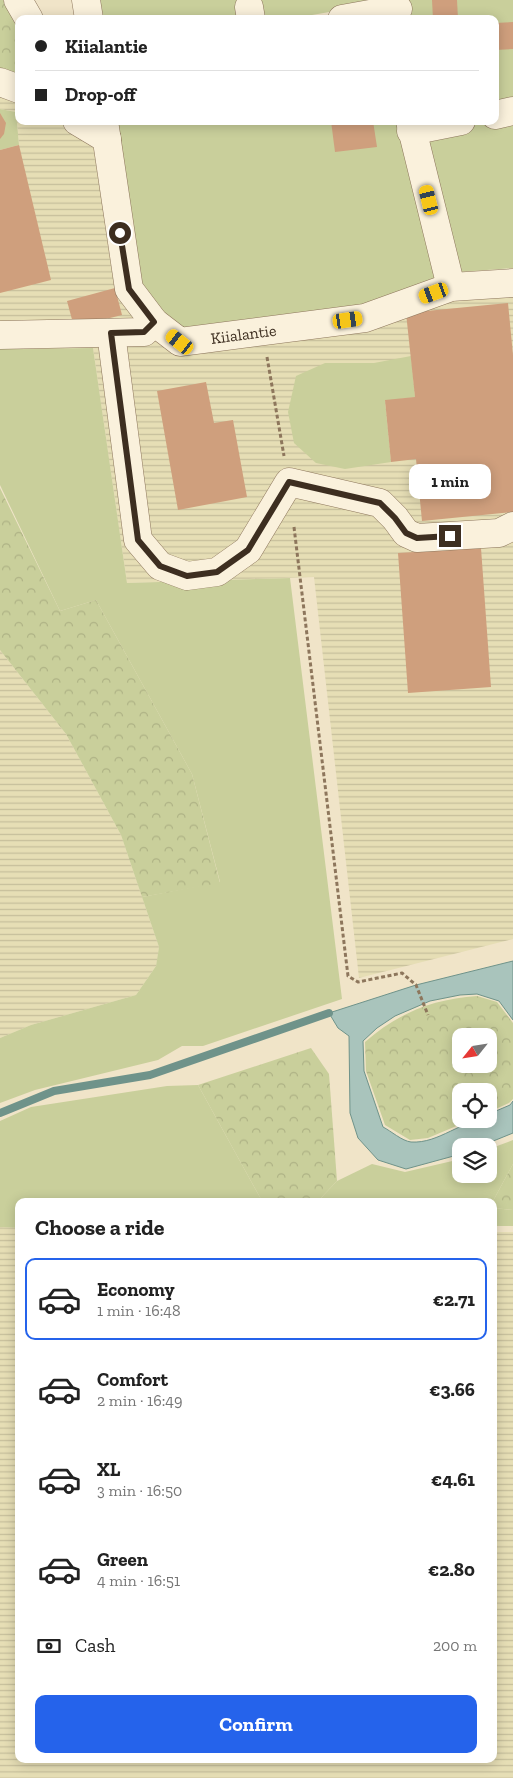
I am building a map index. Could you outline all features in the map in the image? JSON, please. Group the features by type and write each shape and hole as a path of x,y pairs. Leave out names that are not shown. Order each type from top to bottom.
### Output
{"street":[{"path":"18,0 27,15"},
{"path":"39,0 42,15"},
{"path":"86,0 88,15"},
{"path":"333,0 335,15"},
{"path":"364,15 398,9"},
{"path":"0,82 15,88"},
{"path":"499,114 513,112"},
{"path":"89,125 105,130"},
{"path":"411,126 451,287"},
{"name":"Kiialantie","path":"105,130 129,289 154,322 180,342 365,318 451,287 513,283"},
{"path":"0,335 144,332 154,322"},
{"path":"111,333 138,540 160,566 187,576 217,572 248,550 289,482 380,503 395,518 406,533 417,538 499,533 513,526"}],"path":[{"path":"262,331 289,482"},
{"path":"294,522 348,976 358,982 402,973 416,985 428,1015"}],"shaded area":[{"path":"0,82 15,84 15,112 0,109"},
{"path":"17,125 94,125 144,332 177,356 273,341 450,295 513,292 513,939 359,978 314,577 127,583 93,348 0,349 0,150 19,145"},
{"path":"0,650 66,734 121,835 159,947 156,966 136,995 31,1025 0,1038"},
{"path":"0,1227 15,1228 15,1763 497,1763 497,1232 513,1232 513,1778 0,1778"}],"green space":[{"path":"0,0 3,0 15,18 15,84 0,82"},
{"path":"97,0 387,0 387,2 312,15 99,15"},
{"path":"409,0 513,0 513,268 460,272 423,125 499,125 499,15 411,15"},
{"path":"0,109 15,112 15,125 17,125 19,145 0,150"},
{"path":"118,125 402,125 439,282 364,307 186,331 162,313 139,284"},
{"path":"93,348 127,583 290,578 342,999 203,1046 182,1046 158,1060 35,1090 0,1103 0,1038 31,1025 136,995 156,966 159,947 142,897 220,882 192,774 96,600 60,611 0,485 0,349"},
{"path":"411,356 415,397 385,401 391,462 345,469 316,463 294,443 288,412 296,376 325,363 374,363"},
{"path":"0,488 60,611 96,600 192,774 220,883 142,897 121,835 66,734 0,650"},
{"path":"477,996 497,1002 513,1023 513,1099 497,1108 497,1083 452,1083 452,1128 428,1138 410,1140 385,1125 366,1071 365,1042 403,1015 446,1000"},
{"path":"311,1048 329,1074 337,1181 321,1198 260,1198 198,1085"},
{"path":"198,1085 260,1198 15,1198 15,1228 0,1227 0,1121 31,1107 167,1086"},
{"path":"513,1140 513,1164 495,1198 321,1198 337,1181 372,1164 405,1172 452,1161 452,1183 497,1183 497,1146"},
{"path":"513,1164 513,1210 497,1208 497,1198 495,1198"},
{"path":"497,1208 513,1210 513,1226 497,1226"}],"water":[{"path":"513,961 513,1020 499,1001 477,994 460,995 430,1001 395,1016 377,1028 363,1041 364,1071 383,1127 404,1140 411,1142 421,1142 458,1128 497,1128 497,1111 510,1105 513,1101 513,1133 497,1140 452,1138 452,1156 406,1169 378,1160 358,1138 350,1113 349,1036 338,1028 329,1013 416,985"}],"building":[{"path":"432,0 457,0 458,15 433,15"},
{"path":"513,22 513,49 499,50 499,23"},
{"path":"0,113 6,123 4,134 0,139"},
{"path":"332,125 374,125 377,147 335,152"},
{"path":"19,145 51,280 0,293 0,150"},
{"path":"115,288 122,315 74,327 67,301"},
{"path":"508,303 513,355 513,512 422,521 416,459 391,462 385,400 415,397 406,313"},
{"path":"206,382 214,423 233,420 247,497 178,510 157,391"},
{"path":"481,548 491,687 408,693 398,553"}],"waterway":[{"path":"0,1113 54,1091 150,1075 329,1013"}],"route":[{"path":"120,233 129,289 154,322 144,332 111,333 138,540 160,566 187,576 217,572 248,550 289,482 380,503 395,518 406,533 417,538 450,536"}]}
